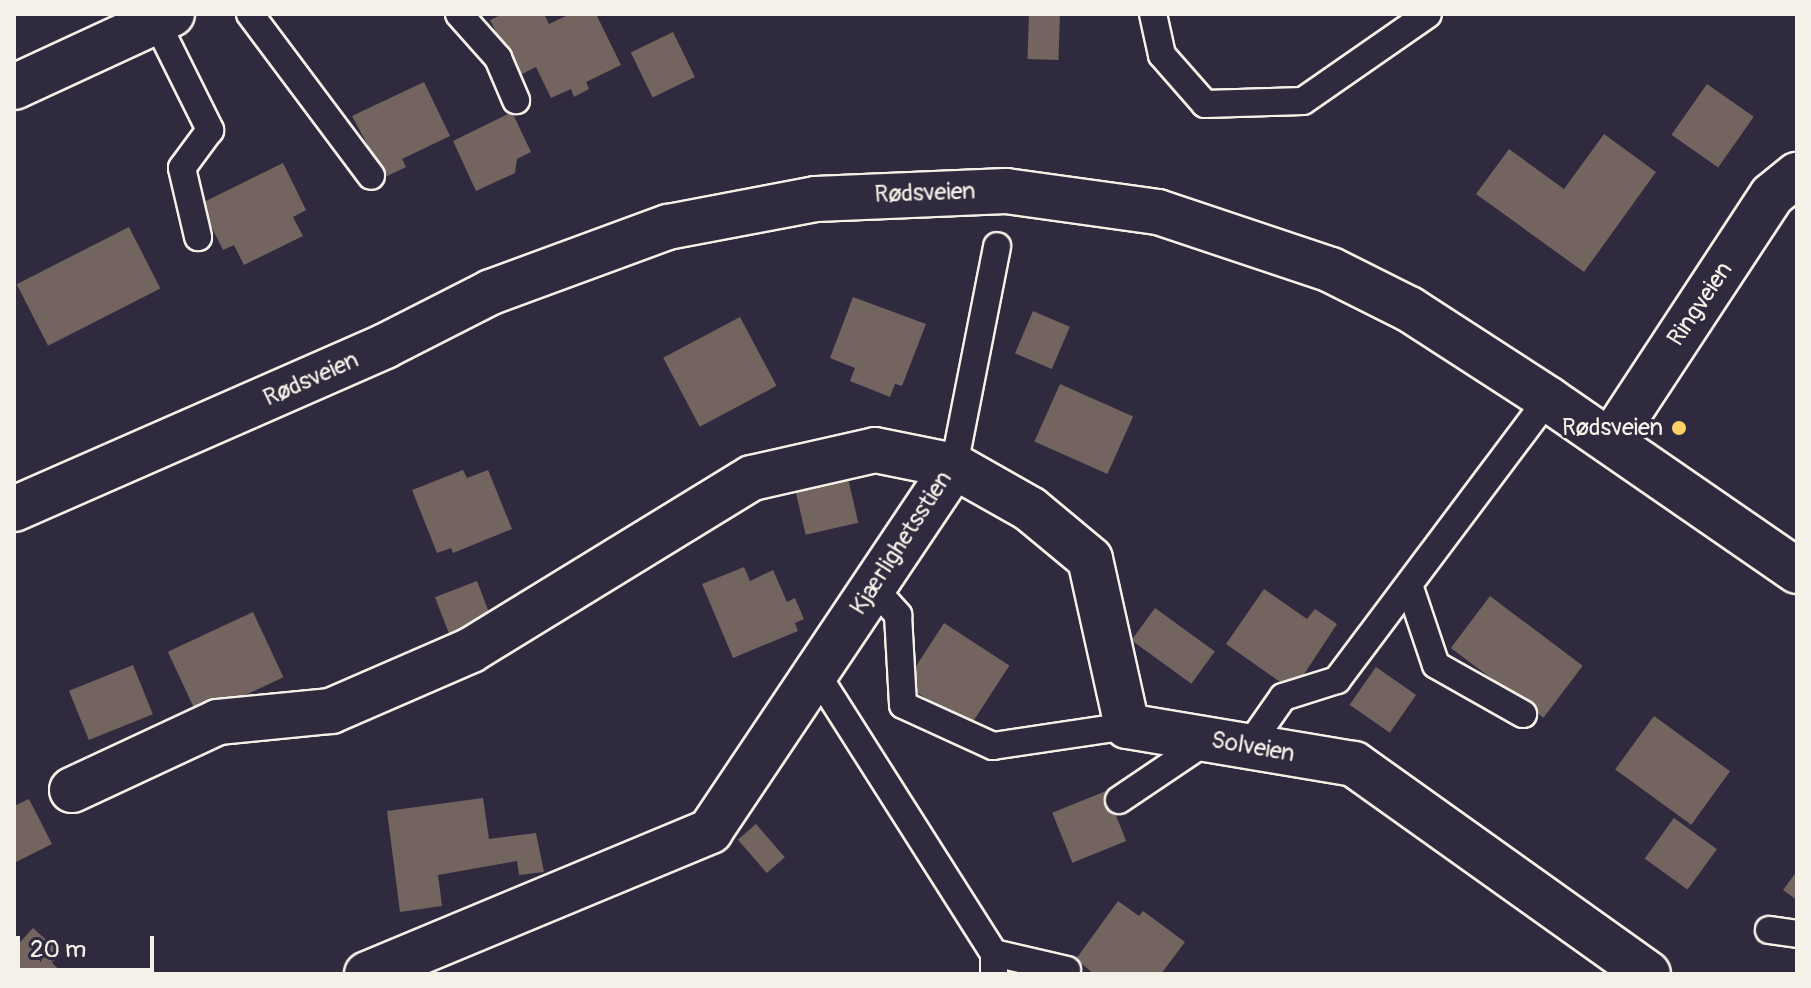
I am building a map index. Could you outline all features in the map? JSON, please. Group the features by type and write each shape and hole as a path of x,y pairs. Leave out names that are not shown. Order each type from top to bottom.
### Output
{"main road":[{"path":"14,87 164,18"},
{"name":"Ringveien","path":"1611,440 1772,195 1797,175"},
{"name":"Rødsveien","path":"14,509 371,352 491,292 668,227 816,199 910,191 1006,191 1084,199 1158,212 1331,270 1409,309 1611,440 1797,571"},
{"name":"Kjærlighetsstien","path":"72,790 218,722 331,711 471,650 752,478 875,450 954,466 710,831 367,974"},
{"path":"954,466 1030,509 1090,559 1127,726"},
{"name":"Solveien","path":"1127,726 1354,764 1648,974"}],"lane":[{"path":"250,14 371,176"},
{"path":"459,14 498,58 516,100"},
{"path":"1153,14 1162,55 1205,104 1303,101 1428,14"},
{"path":"164,18 210,130 182,168 198,237"},
{"path":"954,466 997,246"},
{"path":"1119,800 1228,743 1283,697 1337,680 1548,399"},
{"path":"1409,585 1436,665 1523,714"},
{"path":"873,587 898,615 903,705 993,746 1127,726"},
{"path":"816,673 994,963 1067,970"},
{"path":"1769,930 1797,934"}],"building":[{"path":"503,14 544,14 549,24 570,14 596,14 621,65 586,82 589,89 574,97 571,89 551,98 536,67 518,76 490,20"},
{"path":"1029,14 1060,15 1058,60 1027,59"},
{"path":"673,32 695,77 653,98 631,53"},
{"path":"424,82 450,136 402,159 406,167 385,177 352,116"},
{"path":"1707,84 1754,117 1718,167 1671,135"},
{"path":"512,112 531,152 517,159 515,173 476,191 453,141"},
{"path":"1604,134 1656,172 1584,272 1476,194 1509,149 1564,189"},
{"path":"283,163 306,210 293,217 303,236 244,265 234,245 223,250 200,204"},
{"path":"129,227 160,288 48,346 17,284"},
{"path":"853,297 926,324 902,386 895,384 890,397 850,381 855,368 830,358"},
{"path":"1033,311 1070,327 1052,369 1015,353"},
{"path":"740,317 777,386 700,427 663,358"},
{"path":"1060,384 1133,417 1107,474 1034,442"},
{"path":"463,470 467,478 488,470 512,529 453,553 451,548 437,553 412,490"},
{"path":"847,474 858,523 806,535 794,486"},
{"path":"744,567 750,581 773,570 787,602 795,598 804,619 795,623 798,631 733,658 702,584"},
{"path":"477,581 491,617 449,634 435,597"},
{"path":"1264,589 1307,619 1315,609 1337,624 1293,691 1226,644"},
{"path":"1490,596 1583,666 1544,718 1451,648"},
{"path":"1155,608 1215,651 1191,684 1131,640"},
{"path":"253,612 283,677 198,717 168,652"},
{"path":"944,623 1009,665 970,727 904,684"},
{"path":"133,665 153,714 89,740 69,691"},
{"path":"1376,667 1416,695 1390,733 1350,705"},
{"path":"1654,716 1730,771 1691,825 1615,769"},
{"path":"1106,791 1126,841 1072,863 1052,813"},
{"path":"483,798 489,839 536,833 544,872 519,875 517,861 438,875 442,906 400,912 387,811"},
{"path":"29,799 52,844 14,863 14,806"},
{"path":"1674,818 1717,849 1687,890 1645,858"},
{"path":"756,824 785,857 767,873 738,840"},
{"path":"1797,871 1797,900 1783,890"},
{"path":"1118,901 1139,916 1143,911 1185,942 1161,974 1094,974 1076,959"},
{"path":"33,928 61,953 52,963 64,974 14,974 14,949"}],"place":[{"name":"Rødsveien","path":"1679,428"}]}
